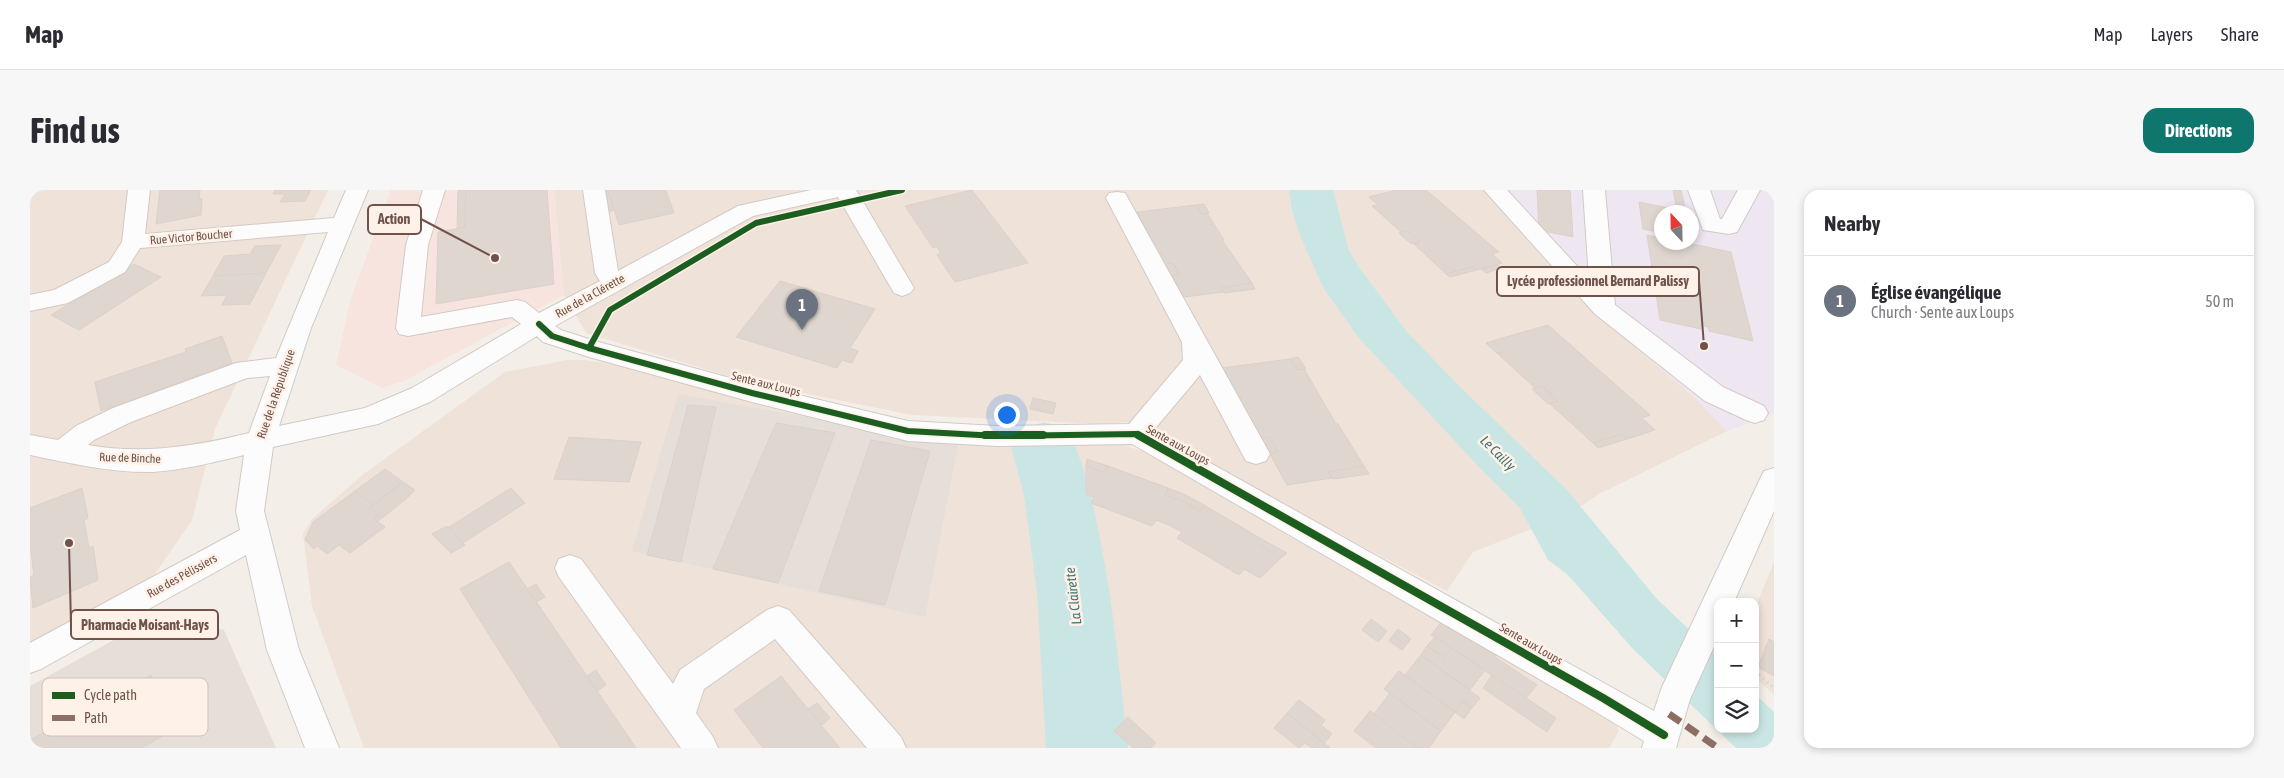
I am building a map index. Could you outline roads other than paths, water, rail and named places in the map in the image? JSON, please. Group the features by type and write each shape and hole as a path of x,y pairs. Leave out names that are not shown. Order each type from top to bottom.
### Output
{"street":[{"path":"133,242 139,190"},
{"name":"Rue de la République","path":"322,748 282,650 253,524 260,441 285,366 357,190"},
{"name":"Sente aux Loups","path":"434,190 417,245 408,328 517,308 540,324 552,336 589,348 752,393 908,431 996,436 1136,434 1661,741 1674,698 1714,614"},
{"path":"594,190 606,273 616,282"},
{"name":"Rue de la Clérette","path":"260,441 313,427 369,417 393,408 429,390 540,324 746,211 840,190"},
{"path":"845,190 902,288"},
{"path":"1495,190 1603,308 1714,394 1755,413"},
{"path":"1594,190 1603,308"},
{"path":"1699,190 1711,225 1729,227 1750,190"},
{"path":"1117,198 1256,454"},
{"name":"Rue Victor Boucher","path":"30,303 60,297 117,267 133,242 342,224"},
{"path":"1136,434 1196,362 1194,342"},
{"path":"63,452 85,433 122,414 245,369 285,366"},
{"name":"Rue de Binche","path":"30,445 114,460 153,461 215,452 260,441"},
{"name":"Sente aux Loups","path":"1722,598 1772,491"},
{"name":"Rue des Pélissiers","path":"30,659 253,524"},
{"path":"570,568 701,748"},
{"path":"678,716 691,680 778,620 889,748"}],"water":[{"name":"Le Cailly","path":"1289,190 1333,190 1349,251 1407,332 1456,383 1566,489 1657,599 1714,653 1714,727 1633,649 1568,575 1548,560 1520,508 1480,468 1359,338 1324,289 1301,238 1292,210"},
{"path":"1759,698 1774,712 1774,748 1736,748 1720,733 1759,733"}],"waterway":[{"name":"La Clairette","path":"1044,447 1058,495 1074,592 1087,748"}],"place":[{"name":"Action","path":"495,258"},
{"name":"Église évangélique","path":"802,330"},
{"name":"Lycée professionnel Bernard Palissy","path":"1704,346"},
{"name":"Pharmacie Moisant-Hays","path":"69,543"}]}
